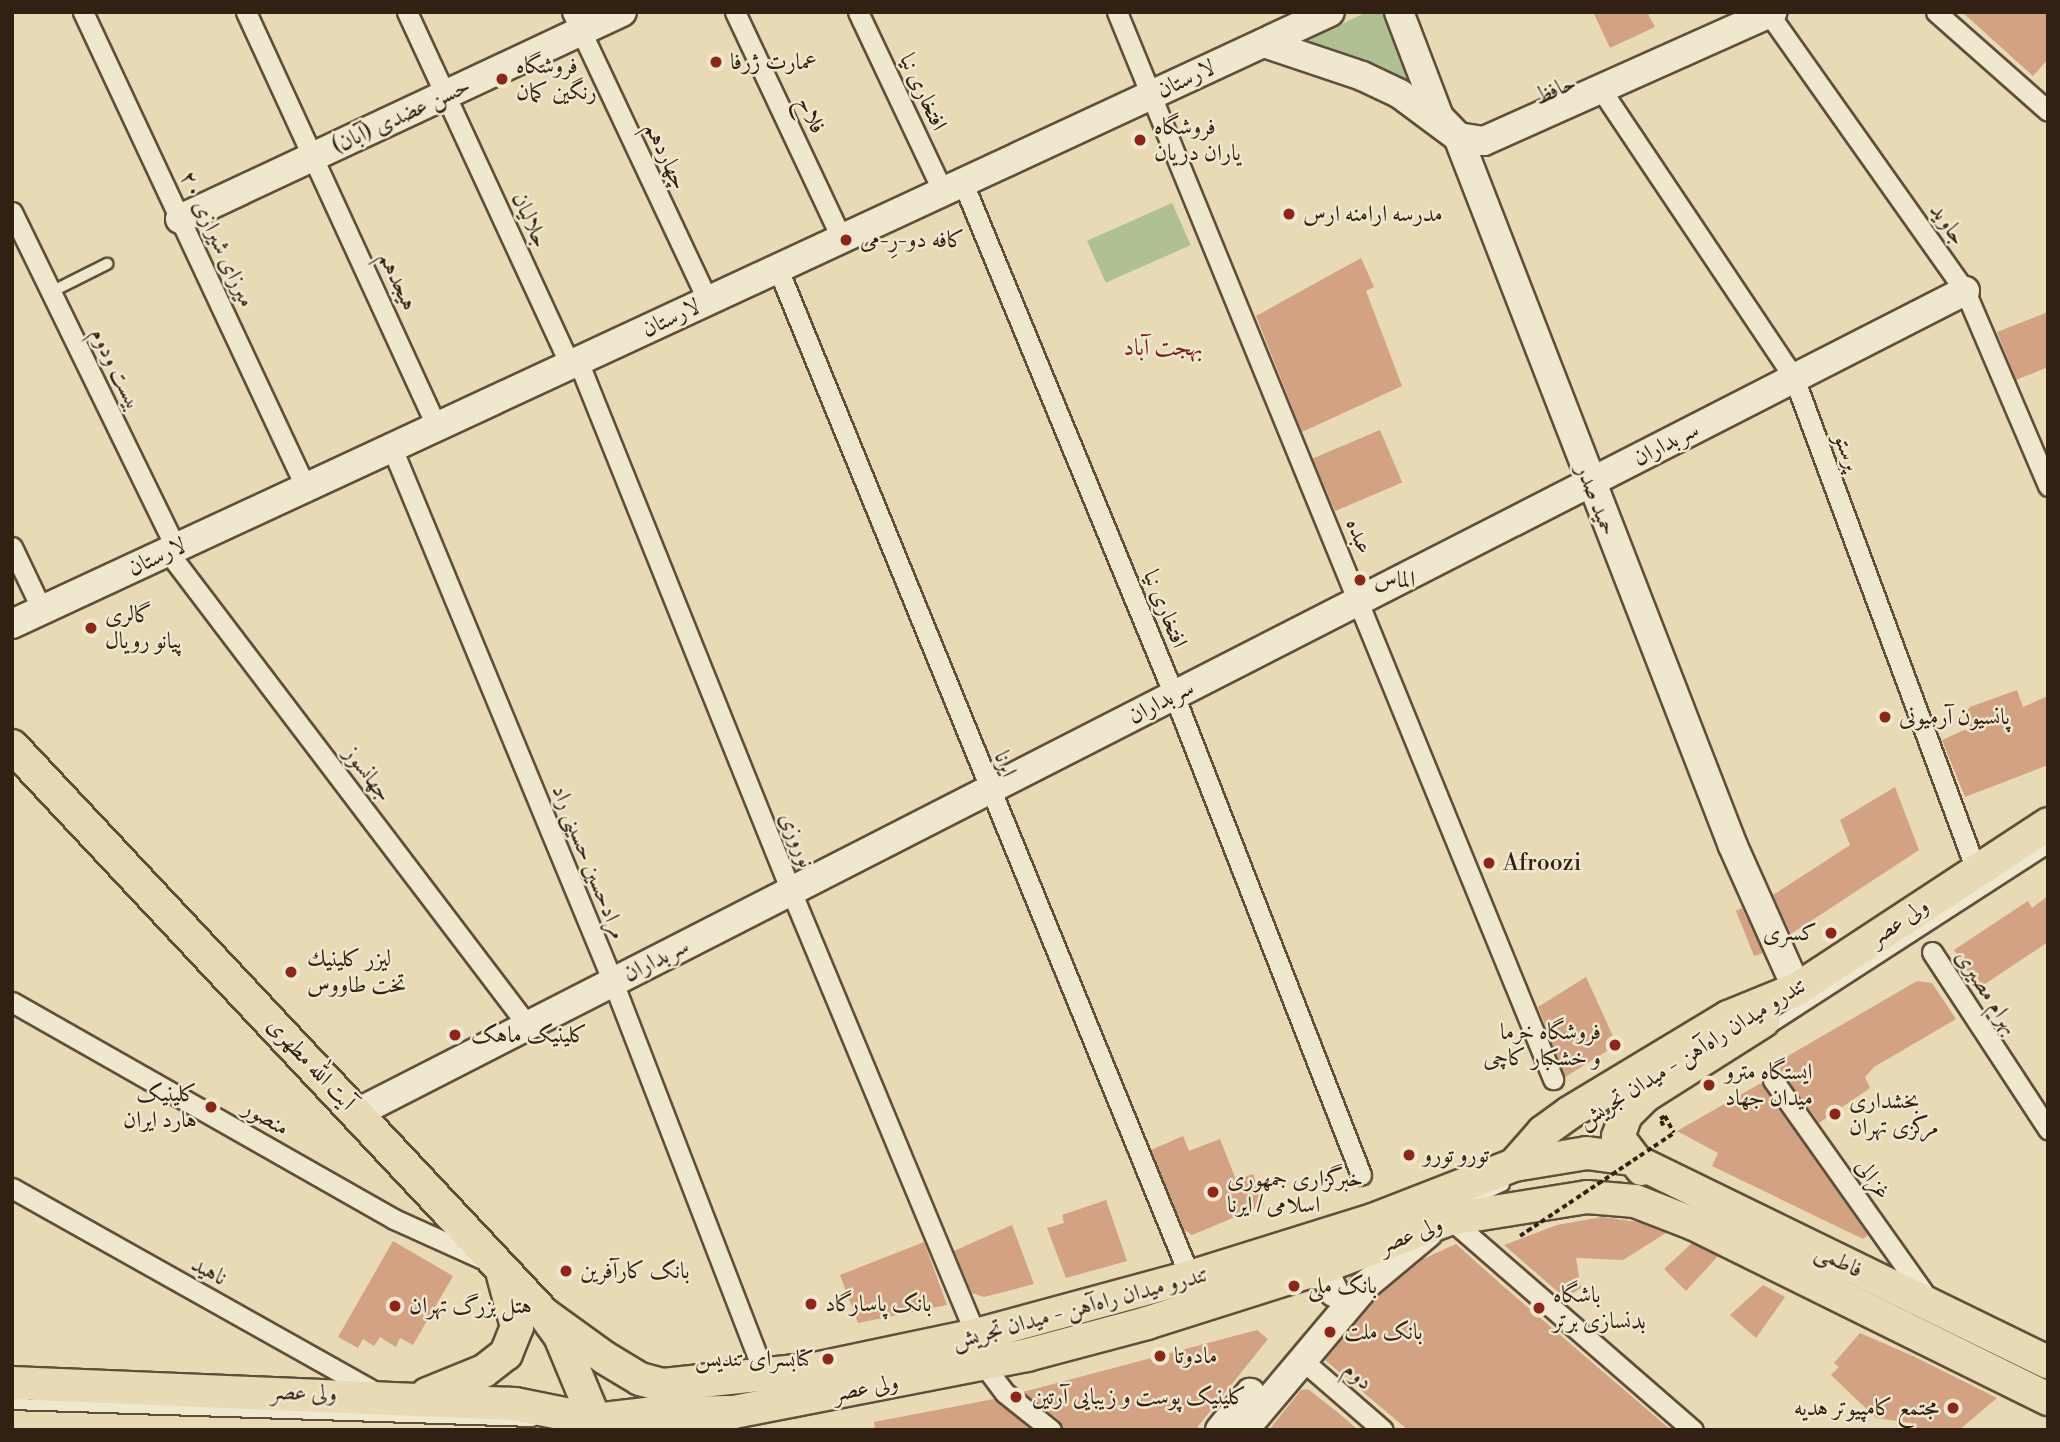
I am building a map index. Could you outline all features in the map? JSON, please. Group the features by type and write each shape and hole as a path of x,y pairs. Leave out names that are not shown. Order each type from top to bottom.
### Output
{"main road":[{"name":"آیت الله مطهری","path":"12,746 544,1314 560,1336 586,1418"},
{"name":"ولی عصر","path":"544,1314 605,1358 649,1382 671,1385 980,1349 1147,1323 1301,1274 1514,1165 1543,1132 1569,1113 1728,1017 1797,989 2048,824"},
{"path":"1694,1224 1632,1160 1613,1130 1645,1096 1762,1021 1797,989"},
{"path":"1514,1165 1577,1148 1632,1160"},
{"name":"فاطمی","path":"1632,1160 2048,1362"},
{"name":"ولی عصر","path":"14,1387 382,1396 515,1404 586,1418 646,1422 734,1412 980,1349 1190,1277 1450,1219 1587,1197 1634,1201 1694,1224"},
{"name":"فاطمی","path":"1694,1224 2048,1399"},
{"path":"416,1398 484,1371 506,1354 517,1327 500,1267"}],"street":[{"name":"میرزای شیرازی ۲۰","path":"83,12 306,488"},
{"name":"هیجدهم","path":"246,12 437,427"},
{"name":"جلالیان","path":"407,12 574,363"},
{"name":"حسن عضدی (آبان)","path":"180,219 445,95 577,22 622,12"},
{"name":"فلاح","path":"735,12 842,239"},
{"name":"افتخاری نیا","path":"858,12 953,187 1174,695 1361,1175"},
{"name":"عبده","path":"1117,12 1153,94 1553,1079"},
{"name":"لارستان","path":"12,624 1330,12"},
{"path":"1936,12 2048,111"},
{"name":"حافظ","path":"1403,24 1430,61 1459,113 1472,121 1488,121 1596,81 1735,17 1770,13"},
{"name":"جاوید","path":"1770,13 1965,290 2048,486"},
{"name":"چهاردهم","path":"577,22 708,301"},
{"name":"حمید صدر","path":"1403,24 1439,117 1458,138 1588,483 1733,846 1797,989"},
{"path":"1264,43 1387,88 1458,138"},
{"name":"حافظ","path":"1458,138 1492,139 1596,81"},
{"name":"پرستو","path":"1596,81 1794,378 1976,870"},
{"name":"بیست ودوم","path":"12,212 172,550"},
{"name":"ايرنا","path":"778,268 1190,1277"},
{"name":"سربداران","path":"357,1114 1965,290"},
{"name":"نوروزی","path":"574,363 980,1349 1005,1393 1051,1430"},
{"name":"مرادحسین حسینی راد","path":"392,448 613,982 765,1375"},
{"path":"12,547 42,610"},
{"name":"جهانسوز","path":"172,550 528,1026"},
{"name":"بهرام مصیری","path":"1932,952 2048,1129"},
{"name":"منصور","path":"12,1002 394,1219 500,1267"},
{"name":"غزالی","path":"1773,1080 1934,1307"},
{"name":"ناهید","path":"12,1188 382,1396"},
{"path":"1244,1430 1301,1359 1368,1283 1413,1242 1450,1219 1693,1430"},
{"path":"1220,1430 1334,1292 1373,1236"},
{"path":"1301,1274 1326,1275 1334,1292"},
{"name":"دوم","path":"1301,1359 1383,1430"}],"lane":[{"path":"51,292 107,264"},
{"name":"تندرو میدان راه‌آهن - میدان تجریش","path":"1613,1130 2048,848"},
{"name":"تندرو میدان راه‌آهن - میدان تجریش","path":"14,1387 508,1422 586,1418 769,1396 920,1371 1183,1302 1448,1211 1577,1148"}],"path":[{"path":"1520,1236 1674,1133 1665,1116 1660,1119 1663,1126"}],"green space":[{"path":"1367,12 1386,12 1417,98 1288,49"},
{"path":"1172,203 1191,245 1106,283 1087,241"}],"building":[{"path":"1593,12 1647,12 1655,27 1610,48"},
{"path":"1962,12 2048,12 2048,59 2033,76"},
{"path":"1361,258 1374,287 1366,291 1402,386 1302,432 1256,316"},
{"path":"2048,312 2048,367 2016,380 1997,332"},
{"path":"1380,430 1402,482 1335,511 1313,459"},
{"path":"2017,690 2023,707 2048,696 2048,765 1965,797 1942,740 1969,728 1964,715 1970,707"},
{"path":"1895,787 1919,850 1791,934 1773,895 1850,845 1840,820"},
{"path":"2048,896 2048,942 1979,988 1954,950 2028,901 2032,908"},
{"path":"1742,908 1763,953 1754,956 1736,911"},
{"path":"1586,977 1617,1045 1565,1077 1538,1007"},
{"path":"1917,981 1932,983 1956,1019 1874,1067 1865,1077 1870,1088 1819,1123 1776,1063"},
{"path":"1761,1083 1868,1235 1863,1239 1712,1166 1718,1153 1677,1131"},
{"name":"خبرگزاری جمهوری اسلامی / ایرنا","path":"1183,1136 1189,1151 1220,1139 1236,1180 1253,1174 1264,1205 1192,1235 1183,1229 1151,1150"},
{"path":"1106,1200 1127,1261 1066,1278 1047,1228 1064,1223 1062,1215"},
{"path":"1602,1217 1638,1222 1666,1233 1623,1260 1576,1258 1581,1288 1565,1298 1504,1245 1557,1225"},
{"path":"1012,1225 1034,1284 984,1297 972,1293 954,1251"},
{"name":"هتل بزرگ تهران","path":"393,1241 453,1276 413,1345 400,1338 396,1347 380,1337 374,1346 363,1339 358,1348 338,1337"},
{"path":"924,1242 947,1305 858,1323 840,1275"},
{"path":"1692,1243 1718,1256 1686,1291 1664,1269"},
{"path":"1456,1244 1671,1430 1408,1430 1325,1360 1380,1295 1423,1259"},
{"path":"1763,1285 1785,1297 1756,1338 1730,1315"},
{"path":"1257,1330 1268,1339 1195,1430 1063,1430 1059,1420 1023,1392"},
{"path":"1860,1333 1997,1398 1959,1430 1918,1430 1911,1423 1876,1418 1831,1375 1839,1367 1834,1363"},
{"path":"1308,1389 1358,1430 1269,1430 1301,1390"},
{"path":"994,1399 1031,1430 875,1430 874,1422"}],"place":[{"name":"عمارت ژرفا","path":"716,62"},
{"name":"فروشگاه رنگین کمان","path":"502,79"},
{"name":"فروشگاه یاران دریان","path":"1140,140"},
{"name":"مدرسه ارامنه ارس","path":"1289,214"},
{"name":"کافه دو-رِ-می","path":"846,240"},
{"name":"الماس","path":"1360,580"},
{"name":"گالری پیانو رویال","path":"91,628"},
{"name":"پانسیون آرمیونی","path":"1885,717"},
{"name":"Afroozi","path":"1489,863"},
{"name":"كسرى","path":"1831,933"},
{"name":"ليزر كلينيك تخت طاووس","path":"291,972"},
{"name":"کلینیک ماهک","path":"455,1035"},
{"name":"فروشگاه خرما و خشکبار کاچی","path":"1615,1045"},
{"name":"ایستگاه مترو میدان جهاد","path":"1709,1085"},
{"name":"کلینیک هارد ایران","path":"211,1107"},
{"name":"بخشداری مرکزی تهران","path":"1835,1114"},
{"name":"تورو تورو","path":"1409,1155"},
{"name":"خبرگزاری جمهوری اسلامی / ایرنا","path":"1213,1192"},
{"name":"بانک کارآفرین","path":"566,1271"},
{"name":"بانک ملی","path":"1294,1286"},
{"name":"بانک پاسارگاد","path":"811,1304"},
{"name":"هتل بزرگ تهران","path":"395,1306"},
{"name":"باشگاه بدنسازی برتر","path":"1539,1308"},
{"name":"بانک ملت","path":"1330,1332"},
{"name":"مادوتا","path":"1160,1356"},
{"name":"کتابسرای تندیس","path":"828,1359"},
{"name":"کلینیک پوست و زیبایی آرتین","path":"1016,1397"},
{"name":"مجتمع کامپیوتر هدیه","path":"1953,1408"}],"district":[{"name":"بهجت آباد","path":"1163,349"}]}
